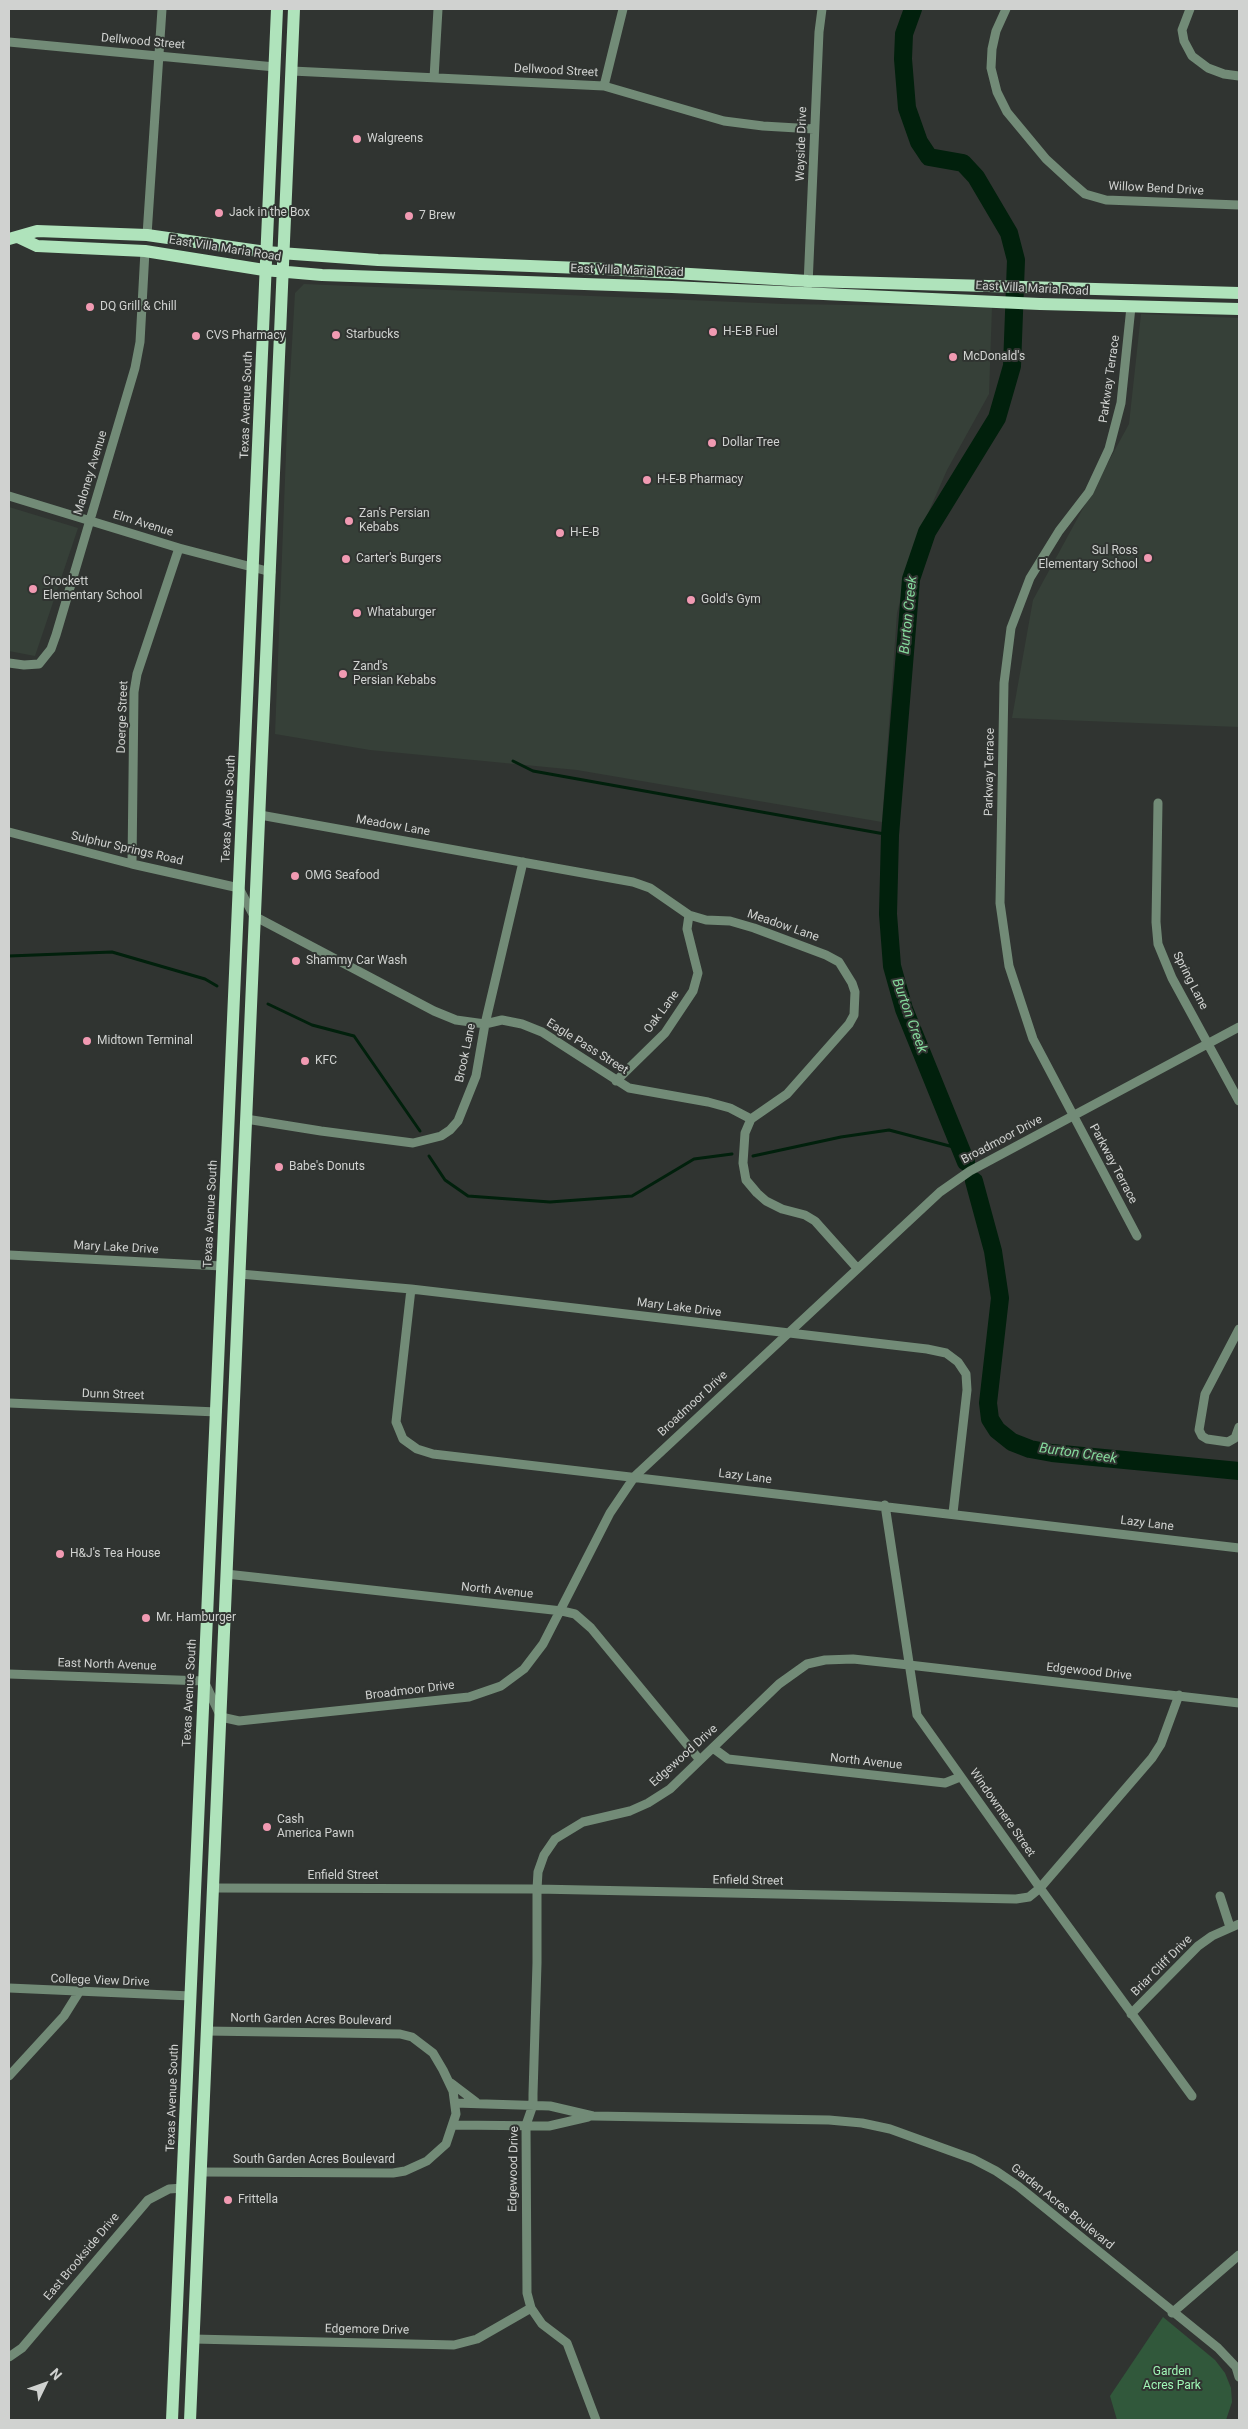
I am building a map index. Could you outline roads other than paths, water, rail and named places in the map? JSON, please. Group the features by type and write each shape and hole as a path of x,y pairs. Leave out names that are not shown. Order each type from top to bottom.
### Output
{"main road":[{"name":"Texas Avenue South","path":"172,2420 259,463 264,270 277,9"},
{"path":"190,2420 254,916 272,572 294,9"},
{"name":"East Villa Maria Road","path":"13,238 37,230 147,235 285,254 808,287 1034,304 1239,309"},
{"name":"East Villa Maria Road","path":"13,238 37,246 146,251 284,273 376,278 624,285 808,287 1004,285 1239,293"},
{"path":"222,1266 228,1270 230,1277 227,1377 234,1389"},
{"path":"188,2065 196,2078 192,2164 195,2169 201,2172"},
{"path":"173,2406 178,2420"}],"street":[{"path":"147,235 162,9"},
{"path":"434,78 438,9"},
{"path":"604,86 623,9"},
{"name":"Wayside Drive","path":"808,287 814,129 822,9"},
{"name":"Willow Bend Drive","path":"1006,9 996,30 992,49 991,68 997,92 1007,112 1046,159 1085,194 1106,200 1239,205"},
{"path":"1190,9 1182,30 1184,41 1192,56 1208,68 1224,74 1239,76"},
{"name":"Dellwood Street","path":"9,42 275,67"},
{"name":"Dellwood Street","path":"292,71 604,86 724,121 763,126 814,129"},
{"name":"Maloney Avenue","path":"9,663 39,664 51,649 136,359 140,342 146,251"},
{"name":"Parkway Terrace","path":"1131,307 1121,403 1109,449 1089,492 1059,531 1030,578 1010,628 1005,661 1000,903 1009,966 1033,1039 1137,1236"},
{"name":"Elm Avenue","path":"9,496 179,548 272,572"},
{"name":"Doerge Street","path":"132,864 134,692 137,674 179,548"},
{"name":"Spring Lane","path":"1158,803 1156,922 1158,944 1172,978 1239,1101"},
{"name":"Meadow Lane","path":"260,815 633,882 650,888 689,915 706,920 730,922 754,928 826,955 839,962 852,983 855,1005 854,1016 786,1094 751,1119"},
{"name":"Sulphur Springs Road","path":"9,832 132,864 239,888"},
{"name":"Brook Lane","path":"246,1119 322,1132 412,1143 441,1136 458,1121 476,1076 485,1024 523,862"},
{"path":"239,888 254,916"},
{"name":"Oak Lane","path":"616,1081 665,1033 693,991 698,974 687,929 689,915"},
{"name":"Eagle Pass Street","path":"254,916 434,1011 456,1020 485,1024 502,1020 522,1024 542,1032 629,1088 708,1102 730,1108 751,1119"},
{"name":"Broadmoor Drive","path":"221,1717 240,1721 294,1717 481,1694 509,1682 530,1662 562,1611 610,1513 635,1476 857,1268 951,1183 1239,1027"},
{"path":"751,1119 742,1147 746,1180 766,1201 815,1221 857,1268"},
{"name":"Mary Lake Drive","path":"9,1255 222,1266"},
{"name":"Mary Lake Drive","path":"240,1274 411,1289 928,1349 946,1353 958,1362 966,1374 967,1390 953,1513"},
{"name":"Lazy Lane","path":"411,1289 396,1422 401,1435 409,1445 433,1454 953,1513 1239,1548"},
{"path":"1239,1329 1205,1394 1199,1430 1206,1439 1228,1442 1235,1438 1239,1427"},
{"name":"Dunn Street","path":"9,1403 217,1412"},
{"name":"Windowmere Street","path":"885,1506 917,1715 1040,1888 1192,2096"},
{"name":"North Avenue","path":"226,1574 562,1611 575,1614 591,1628 699,1760"},
{"name":"Edgewood Drive","path":"596,2420 567,2342 542,2324 531,2308 527,2293 526,2125 533,2105 538,1872 544,1855 555,1840 583,1822 630,1811 648,1804 670,1789 779,1684 807,1664 838,1658 1239,1703"},
{"name":"East North Avenue","path":"9,1674 204,1681"},
{"path":"204,1681 221,1717"},
{"name":"Enfield Street","path":"212,1888 537,1889 1016,1899 1028,1897 1040,1888 1152,1758 1161,1744 1179,1695"},
{"name":"North Avenue","path":"713,1748 728,1759 945,1783 960,1777"},
{"path":"1220,1896 1235,1926"},
{"name":"Briar Cliff Drive","path":"1131,2014 1198,1946 1235,1926"},
{"name":"College View Drive","path":"9,1988 191,1996"},
{"path":"9,2076 64,2016 80,1992"},
{"name":"North Garden Acres Boulevard","path":"206,2031 400,2034 412,2037 425,2045 433,2053 450,2082 456,2114"},
{"path":"450,2082 460,2092 479,2103"},
{"name":"Garden Acres Boulevard","path":"455,2103 550,2106 593,2116 828,2120 890,2128 973,2159 996,2171 1042,2205 1172,2313 1218,2348 1236,2367 1239,2377"},
{"name":"South Garden Acres Boulevard","path":"201,2172 393,2173 416,2166 438,2154 446,2144 454,2125 456,2114"},
{"name":"Garden Acres Boulevard","path":"454,2125 561,2124 593,2116"},
{"name":"East Brookside Drive","path":"9,2357 22,2348 148,2200 169,2189 183,2188"},
{"path":"1172,2313 1239,2256"},
{"name":"Edgemore Drive","path":"193,2339 454,2345 477,2340 531,2308"}],"waterway":[{"name":"Burton Creek","path":"913,9 904,34 903,59 907,108 919,142 929,157 963,163 976,177 1009,233 1016,260 1012,366 997,418 927,532 911,579 890,835 888,914 892,966 904,1009 966,1162"},
{"path":"513,761 533,771 890,835"},
{"path":"9,956 112,952 205,979 217,986"},
{"path":"268,1004 312,1025 354,1036 420,1131"},
{"path":"753,1156 841,1137 889,1130 961,1149"},
{"path":"429,1156 445,1180 468,1196 550,1202 632,1196 694,1159 732,1154"},
{"name":"Burton Creek","path":"974,1181 993,1251 1000,1298 988,1403 990,1419 997,1430 1012,1442 1030,1449 1052,1453 1239,1471"}],"place":[{"name":"Walgreens","path":"357,139"},
{"name":"Jack in the Box","path":"219,213"},
{"name":"7 Brew","path":"409,216"},
{"name":"DQ Grill & Chill","path":"90,307"},
{"name":"H-E-B Fuel","path":"713,332"},
{"name":"Starbucks","path":"336,335"},
{"name":"CVS Pharmacy","path":"196,336"},
{"name":"McDonald's","path":"953,357"},
{"name":"Dollar Tree","path":"712,443"},
{"name":"H-E-B Pharmacy","path":"647,480"},
{"name":"Zan's Persian Kebabs","path":"349,521"},
{"name":"H-E-B","path":"560,533"},
{"name":"Sul Ross Elementary School","path":"1148,558"},
{"name":"Carter's Burgers","path":"346,559"},
{"name":"Crockett Elementary School","path":"33,589"},
{"name":"Gold's Gym","path":"691,600"},
{"name":"Whataburger","path":"357,613"},
{"name":"Zand's Persian Kebabs","path":"343,674"},
{"name":"OMG Seafood","path":"295,876"},
{"name":"Shammy Car Wash","path":"296,961"},
{"name":"Midtown Terminal","path":"87,1041"},
{"name":"KFC","path":"305,1061"},
{"name":"Babe's Donuts","path":"279,1167"},
{"name":"H&J's Tea House","path":"60,1554"},
{"name":"Mr. Hamburger","path":"146,1618"},
{"name":"Cash America Pawn","path":"267,1827"},
{"name":"Frittella","path":"228,2200"}],"park label":[{"name":"Garden Acres Park","path":"1172,2379"}]}
